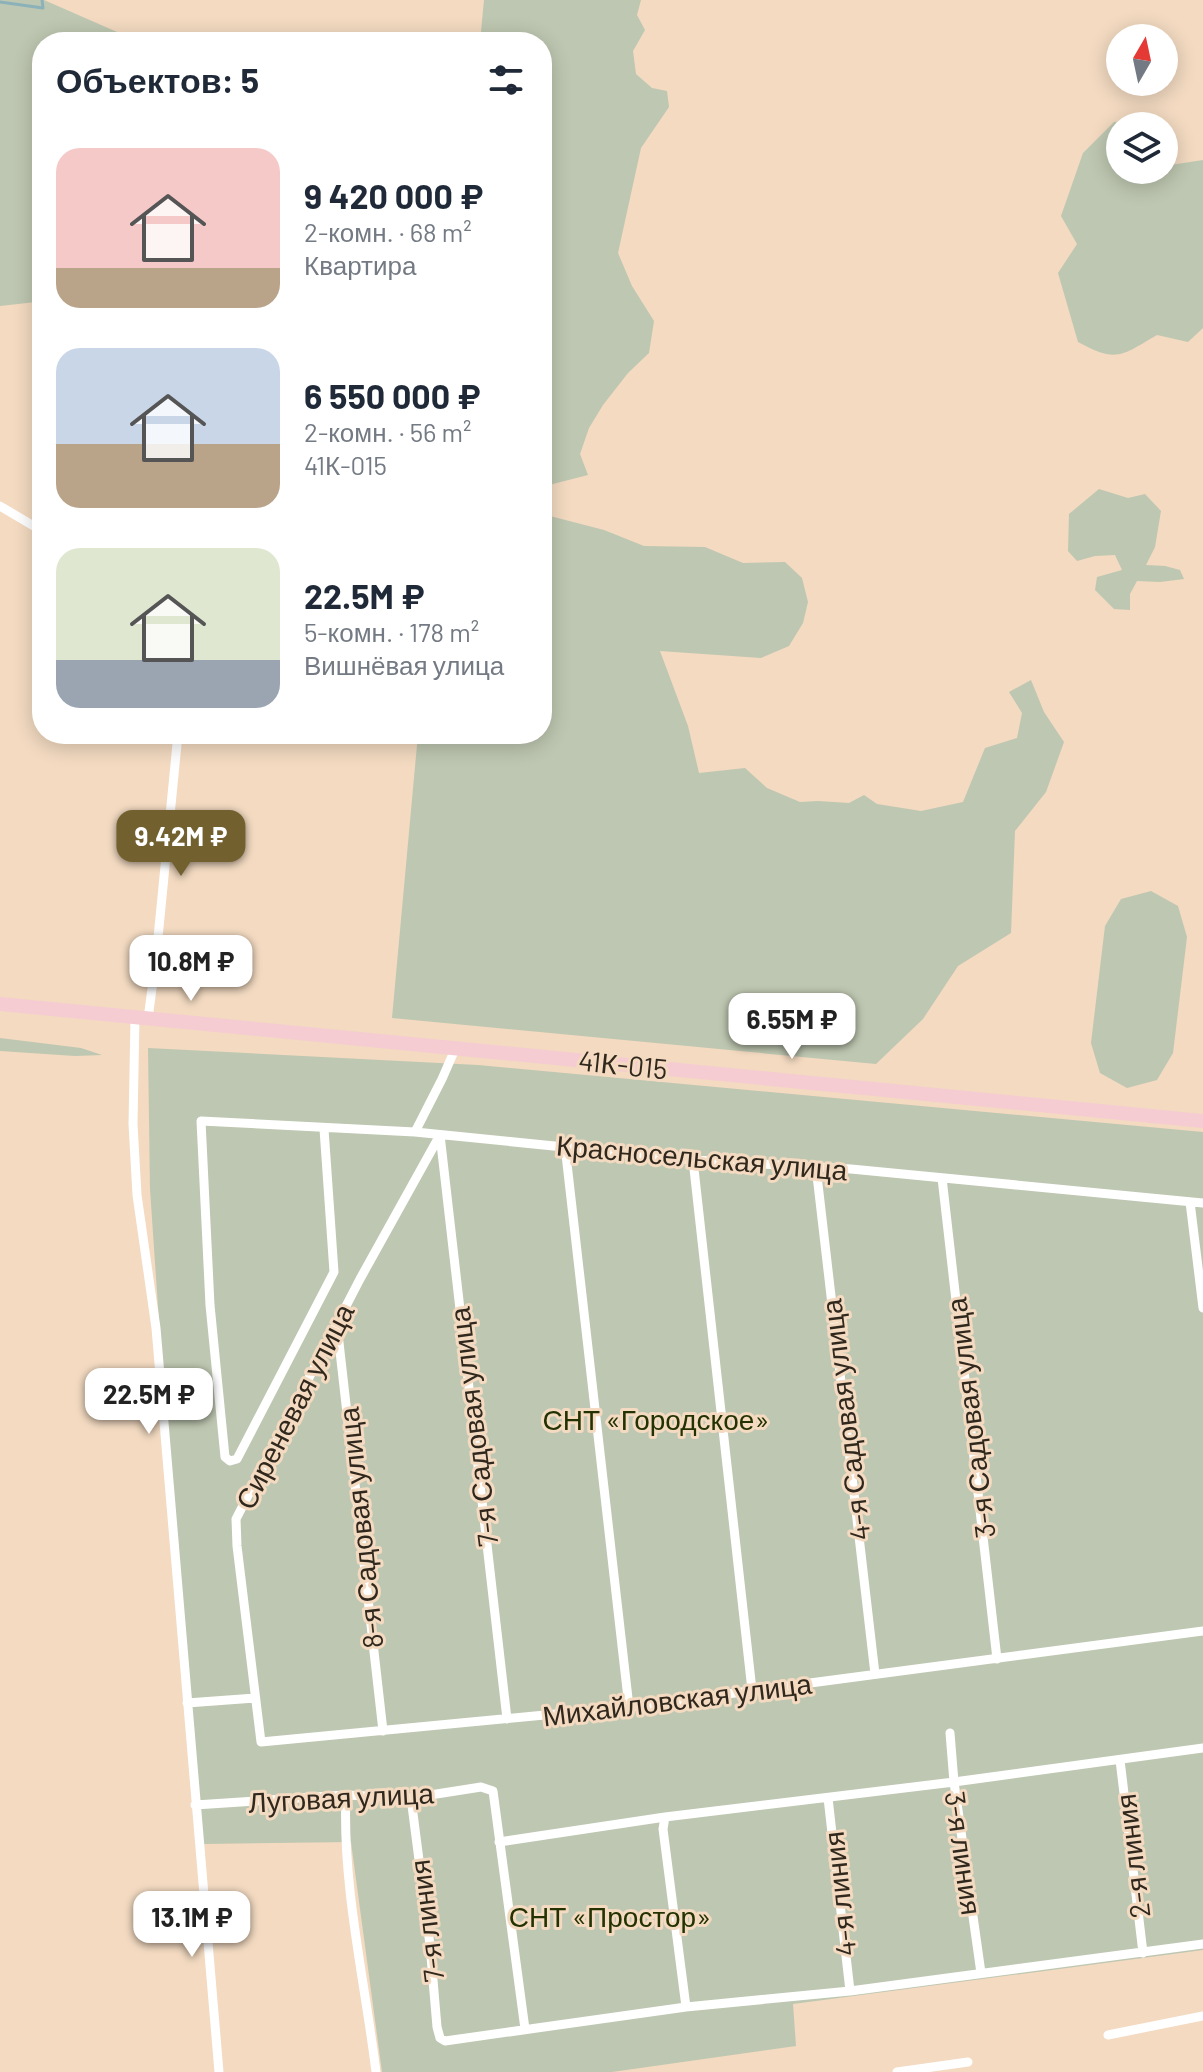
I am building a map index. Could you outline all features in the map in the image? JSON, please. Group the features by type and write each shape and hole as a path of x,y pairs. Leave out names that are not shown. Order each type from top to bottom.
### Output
{"main road":[{"name":"41К-015","path":"0,1004 1203,1121"}],"street":[{"path":"0,506 32,525"},
{"path":"177,744 158,943 142,1018 133,1124 137,1195 156,1328 219,2072"},
{"path":"415,1132 456,1047"},
{"name":"Красносельская улица","path":"324,1129 334,1272 237,1459 230,1461 225,1457 210,1305 201,1121 415,1132 693,1160 816,1167 1203,1203"},
{"name":"Сиреневая улица","path":"255,1698 236,1519 440,1135"},
{"name":"7-я Садовая улица","path":"440,1135 507,1719"},
{"path":"565,1146 629,1707"},
{"path":"693,1160 752,1690"},
{"name":"4-я Садовая улица","path":"816,1167 875,1674"},
{"name":"3-я Садовая улица","path":"942,1178 997,1659"},
{"path":"1190,1202 1203,1308"},
{"name":"8-я Садовая улица","path":"337,1325 383,1731"},
{"name":"Михайловская улица","path":"255,1698 261,1742 629,1707 1203,1631"},
{"path":"187,1703 255,1698"},
{"name":"3-я линия","path":"950,1733 981,1973"},
{"path":"1203,1748 665,1817 499,1842 525,2029 686,2007 850,1991 1203,1944"},
{"name":"2-я линия","path":"1120,1760 1143,1953"},
{"name":"Луговая улица","path":"195,1805 346,1795 411,1798 487,1787 493,1791 497,1805 499,1842"},
{"path":"346,1795 349,1877 376,2072"},
{"name":"7-я линия","path":"411,1798 440,2038 445,2041 525,2029"},
{"name":"4-я линия","path":"828,1798 850,1991"},
{"path":"665,1817 663,1829 686,2007"},
{"path":"1108,2035 1203,2016"},
{"path":"897,2072 968,2062"}],"green space":[{"path":"0,0 44,0 117,32 32,32 32,302 0,306"},
{"path":"484,0 641,0 637,15 645,30 633,51 636,74 652,88 667,91 669,107 641,148 618,253 632,286 654,321 649,353 628,373 589,428 580,454 588,475 552,484 552,32 481,32"},
{"path":"1106,130 1106,184 1178,184 1178,164 1203,160 1203,328 1188,342 1157,335 1126,352 1111,355 1078,342 1058,273 1077,244 1061,216 1083,153"},
{"path":"1099,489 1128,498 1145,494 1161,511 1155,547 1146,565 1180,570 1184,579 1137,581 1130,594 1130,610 1114,609 1095,590 1097,577 1122,570 1115,555 1077,561 1068,551 1069,514"},
{"path":"552,517 604,530 644,546 705,547 743,563 785,562 802,578 808,602 803,623 789,646 761,658 660,651 688,726 699,773 745,768 767,788 800,802 849,803 864,795 877,804 921,811 963,802 985,748 1017,738 1022,713 1009,692 1031,680 1044,712 1064,742 1046,792 1015,831 1011,933 958,966 923,1019 876,1064 392,1018 417,744 552,744"},
{"path":"1151,891 1178,906 1187,937 1173,1053 1157,1080 1127,1088 1100,1073 1091,1043 1105,926 1121,899"},
{"path":"0,1038 81,1048 102,1055 0,1051"},
{"name":"СНТ «Городское»","path":"148,1048 478,1065 1203,1132 1203,1950 793,2004 796,2046 612,2072 382,2072 351,1842 202,1844 169,1468 150,1189"}],"waterway":[{"path":"0,2 43,8 42,0"}],"park label":[{"name":"СНТ «Простор»","path":"610,1916"}]}
